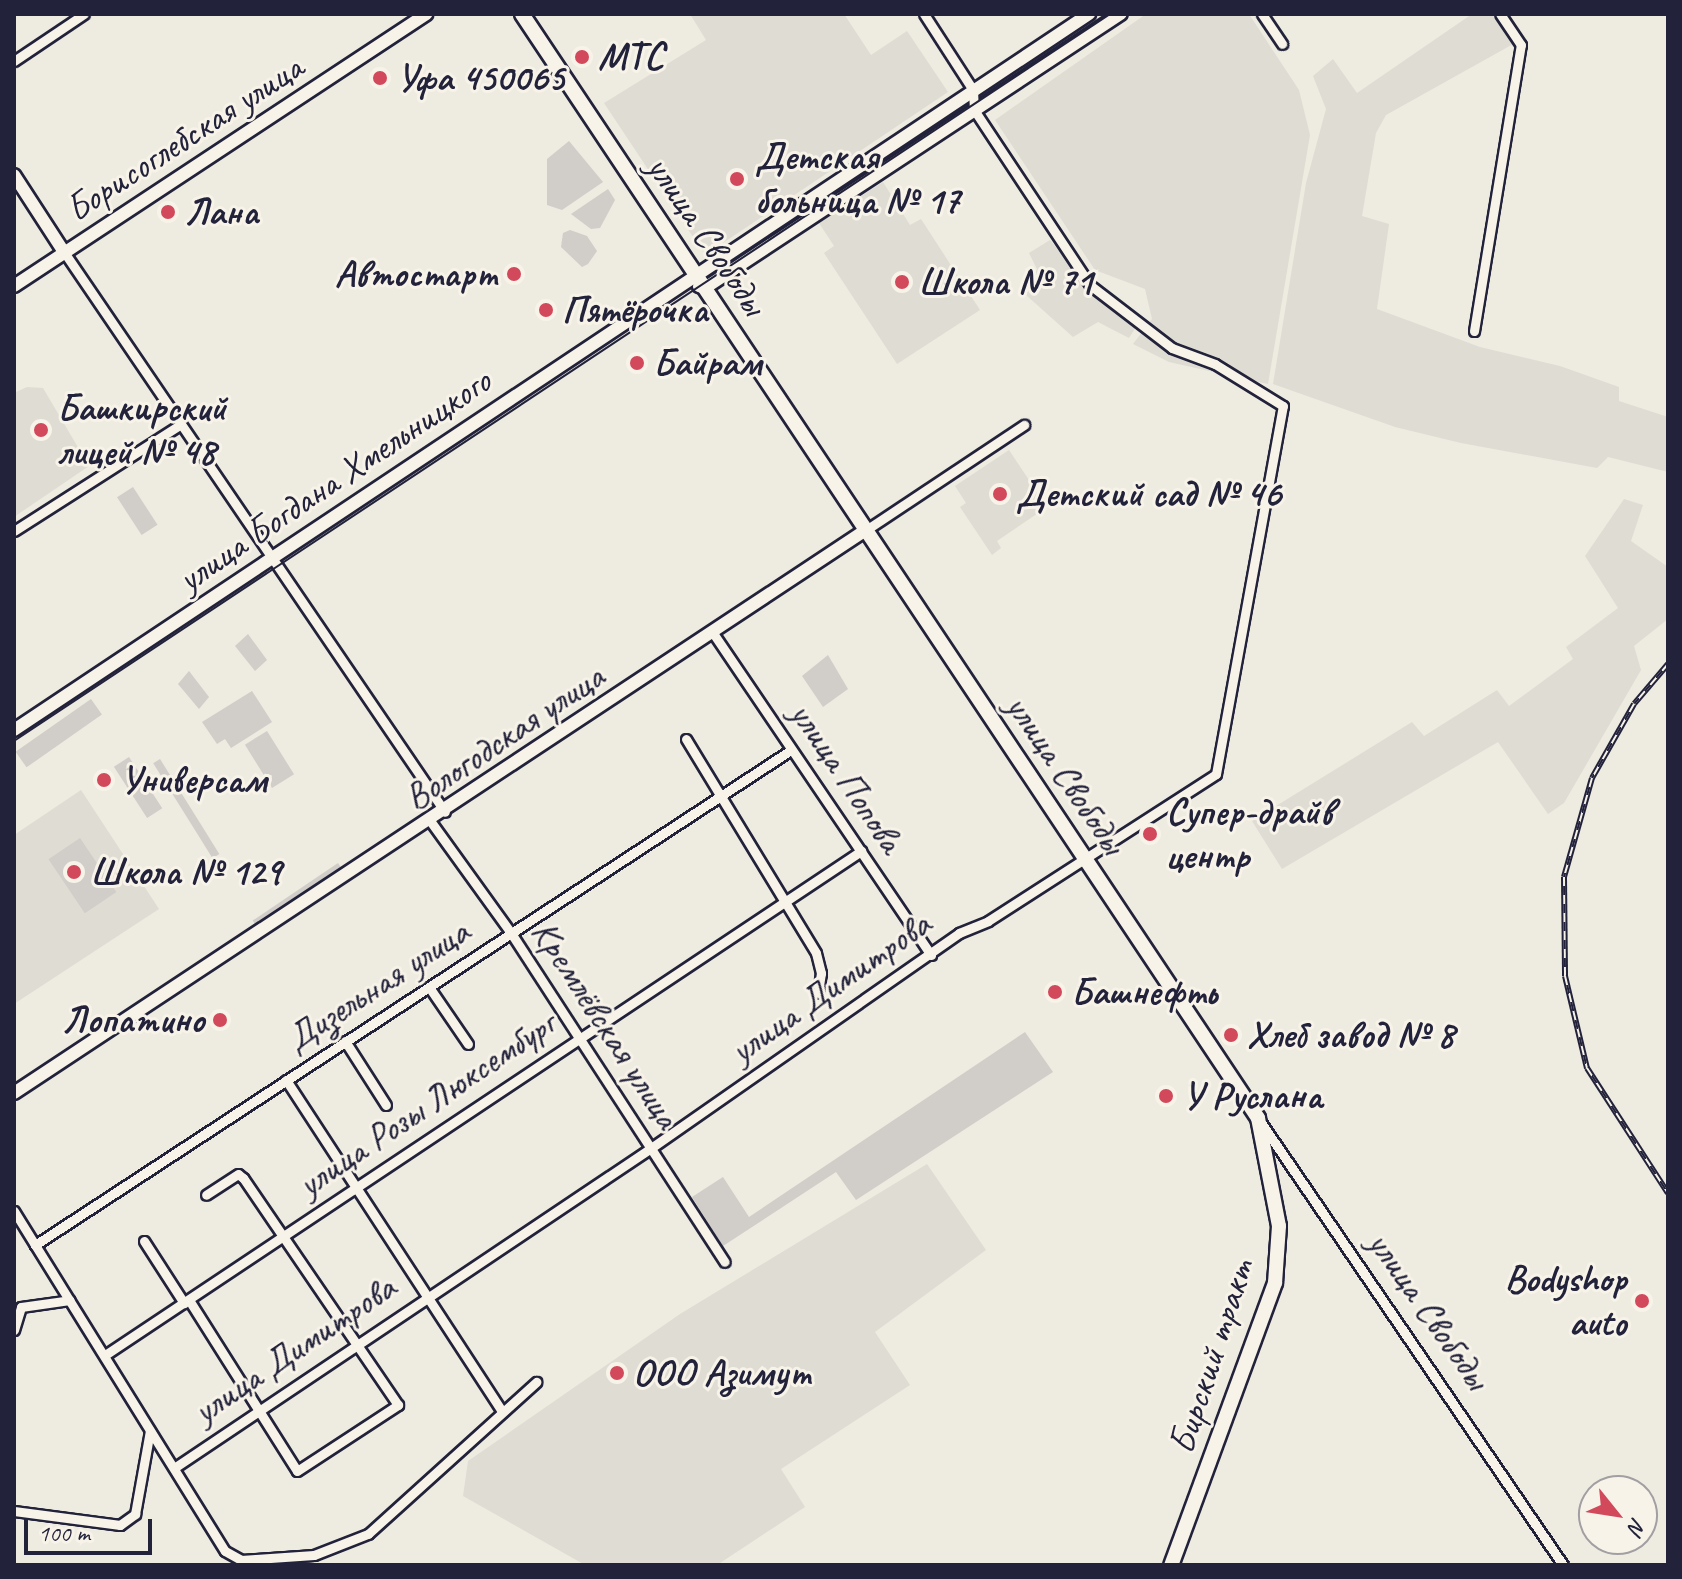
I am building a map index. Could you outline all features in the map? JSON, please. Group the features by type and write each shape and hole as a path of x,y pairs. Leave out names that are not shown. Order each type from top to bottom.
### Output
{"main road":[{"name":"Борисоглебская улица","path":"14,286 426,14"},
{"name":"улица Свободы","path":"522,14 691,277 705,288 1258,1118"},
{"name":"улица Богдана Хмельницкого","path":"14,730 1089,14"},
{"path":"705,288 1121,14"},
{"path":"14,175 64,252"},
{"name":"Вологодская улица","path":"14,1093 431,822 866,530"},
{"name":"Бирский тракт","path":"1171,1565 1275,1283 1279,1226 1258,1118"}],"street":[{"path":"14,61 84,14"},
{"path":"924,14 973,90 974,110"},
{"path":"1262,14 1282,44"},
{"path":"1474,331 1521,45 1500,14"},
{"name":"улица Димитрова","path":"174,1468 258,1407 651,1148 931,955 1082,856 1216,774 1283,406 1215,364 1172,348 1090,285 974,110"},
{"path":"64,252 445,812"},
{"path":"14,531 181,424"},
{"name":"Вологодская улица","path":"866,530 1024,425"},
{"name":"улица Попова","path":"713,633 931,955"},
{"path":"686,739 723,795 816,953 821,973 818,993"},
{"name":"Дизельная улица","path":"35,1245 791,750"},
{"name":"Кремлёвская улица","path":"431,822 511,933 725,1262"},
{"name":"улица Розы Люксембург","path":"105,1355 284,1233 358,1190 861,851"},
{"path":"429,987 468,1044"},
{"path":"345,1041 386,1105"},
{"path":"286,1080 501,1410"},
{"name":"улица Свободы","path":"1258,1118 1563,1565"},
{"path":"144,1241 258,1407 297,1471 398,1405 355,1345 284,1233 238,1174 206,1195"},
{"path":"14,1211 225,1551 241,1560 314,1555 368,1534 501,1410 536,1382"},
{"path":"14,1330 21,1307 70,1300"},
{"path":"14,1511 120,1525 135,1514 150,1431"}],"shaded area":[{"name":"Детская больница № 17","path":"690,14 844,14 871,55 907,31 948,92 705,255 604,103 706,40"},
{"path":"1146,14 1249,14 1299,90 1310,135 1268,384 1169,362 1133,344 1152,319 1145,289 1095,270 995,120"},
{"path":"1472,14 1497,14 1515,43 1386,115 1376,133 1362,216 1389,224 1377,309 1480,347 1560,366 1619,387 1619,401 1668,417 1668,472 1608,457 1597,468 1461,443 1395,427 1273,384 1306,183 1326,109 1313,76 1333,59 1357,93"},
{"path":"569,141 603,182 562,210 547,205 547,159"},
{"name":"Школа № 71","path":"883,182 910,225 921,219 980,310 897,364 824,253 834,246 819,223"},
{"path":"608,189 615,200 600,228 591,229 571,214"},
{"path":"570,230 587,236 597,251 582,267 561,247 563,233"},
{"path":"1050,240 1098,299 1136,327 1129,338 1098,322 1073,337 1026,295 1037,269 1029,253"},
{"name":"Башкирский лицей № 48","path":"27,387 43,388 89,466 14,517 14,393"},
{"name":"Детский сад № 46","path":"1009,450 1047,507 997,541 1001,548 992,555 960,507 966,503 955,486"},
{"path":"133,487 158,525 142,535 117,497"},
{"path":"1624,499 1643,505 1631,541 1668,567 1668,619 1634,646 1641,670 1564,803 1548,814 1498,742 1282,869 1252,821 1412,722 1424,736 1497,690 1509,706 1573,659 1566,647 1618,608 1585,556"},
{"path":"248,634 267,660 255,671 235,646"},
{"path":"828,655 848,689 823,707 802,676"},
{"path":"189,671 209,697 199,709 178,684"},
{"path":"252,691 272,722 231,748 225,739 217,744 202,722"},
{"path":"91,699 102,715 27,767 16,752"},
{"path":"267,731 294,774 272,788 245,745"},
{"path":"129,757 162,808 147,818 114,767"},
{"path":"160,759 219,854 213,858 153,763"},
{"name":"Школа № 129","path":"81,790 159,909 14,1004 14,835"},
{"path":"80,838 116,892 85,913 48,859"},
{"path":"338,863 342,869 257,926 253,921"},
{"path":"1025,1032 1053,1072 856,1200 836,1172 723,1246 692,1197 723,1177 749,1217"},
{"path":"927,1164 986,1250 875,1332 910,1385 781,1469 805,1507 717,1565 585,1565 463,1496 468,1461 680,1314"}],"tram line":[{"path":"14,741 1110,14"}],"railway":[{"path":"1668,664 1634,704 1592,778 1564,877 1565,976 1587,1068 1668,1193"}],"place":[{"name":"МТС","path":"582,57"},
{"name":"Уфа 450065","path":"380,78"},
{"name":"Детская больница № 17","path":"737,179"},
{"name":"Лана","path":"168,212"},
{"name":"Автостарт","path":"514,274"},
{"name":"Школа № 71","path":"902,282"},
{"name":"Пятёрочка","path":"546,310"},
{"name":"Байрам","path":"637,363"},
{"name":"Башкирский лицей № 48","path":"41,430"},
{"name":"Детский сад № 46","path":"1000,494"},
{"name":"Универсам","path":"104,780"},
{"name":"Супер-драйв центр","path":"1150,834"},
{"name":"Школа № 129","path":"74,872"},
{"name":"Башнефть","path":"1055,992"},
{"name":"Лопатино","path":"220,1020"},
{"name":"Хлеб завод № 8","path":"1231,1035"},
{"name":"У Руслана","path":"1166,1096"},
{"name":"Bodyshop auto","path":"1642,1301"},
{"name":"ООО Азимут","path":"617,1373"}]}
